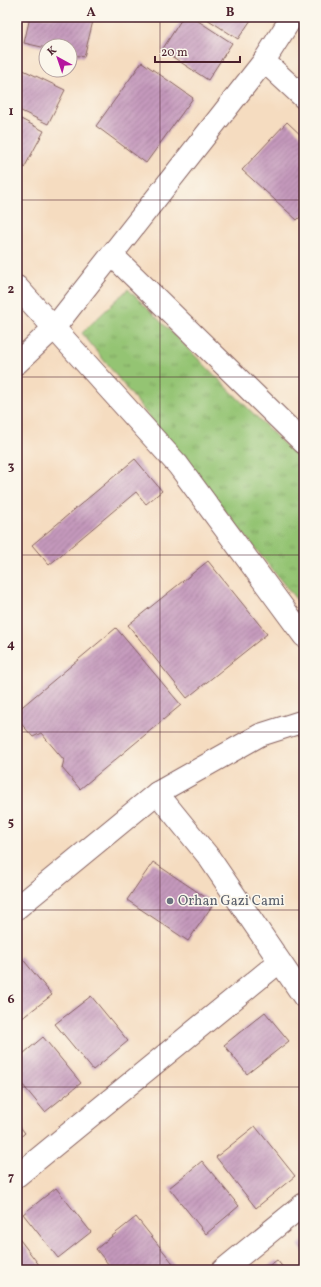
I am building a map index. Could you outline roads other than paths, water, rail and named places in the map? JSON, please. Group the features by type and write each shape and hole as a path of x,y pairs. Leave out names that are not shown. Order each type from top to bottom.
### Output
{"street":[{"path":"17,364 54,328 112,255 264,61 292,17"},
{"path":"264,61 304,98"},
{"path":"112,255 304,443"},
{"path":"17,287 178,466 304,636"},
{"path":"17,908 157,793 260,735 304,721"},
{"path":"157,793 208,856 304,997"},
{"path":"17,1176 280,962"},
{"path":"223,1270 304,1204"}],"place":[{"name":"Orhan Gazi Cami","path":"170,901"}]}
